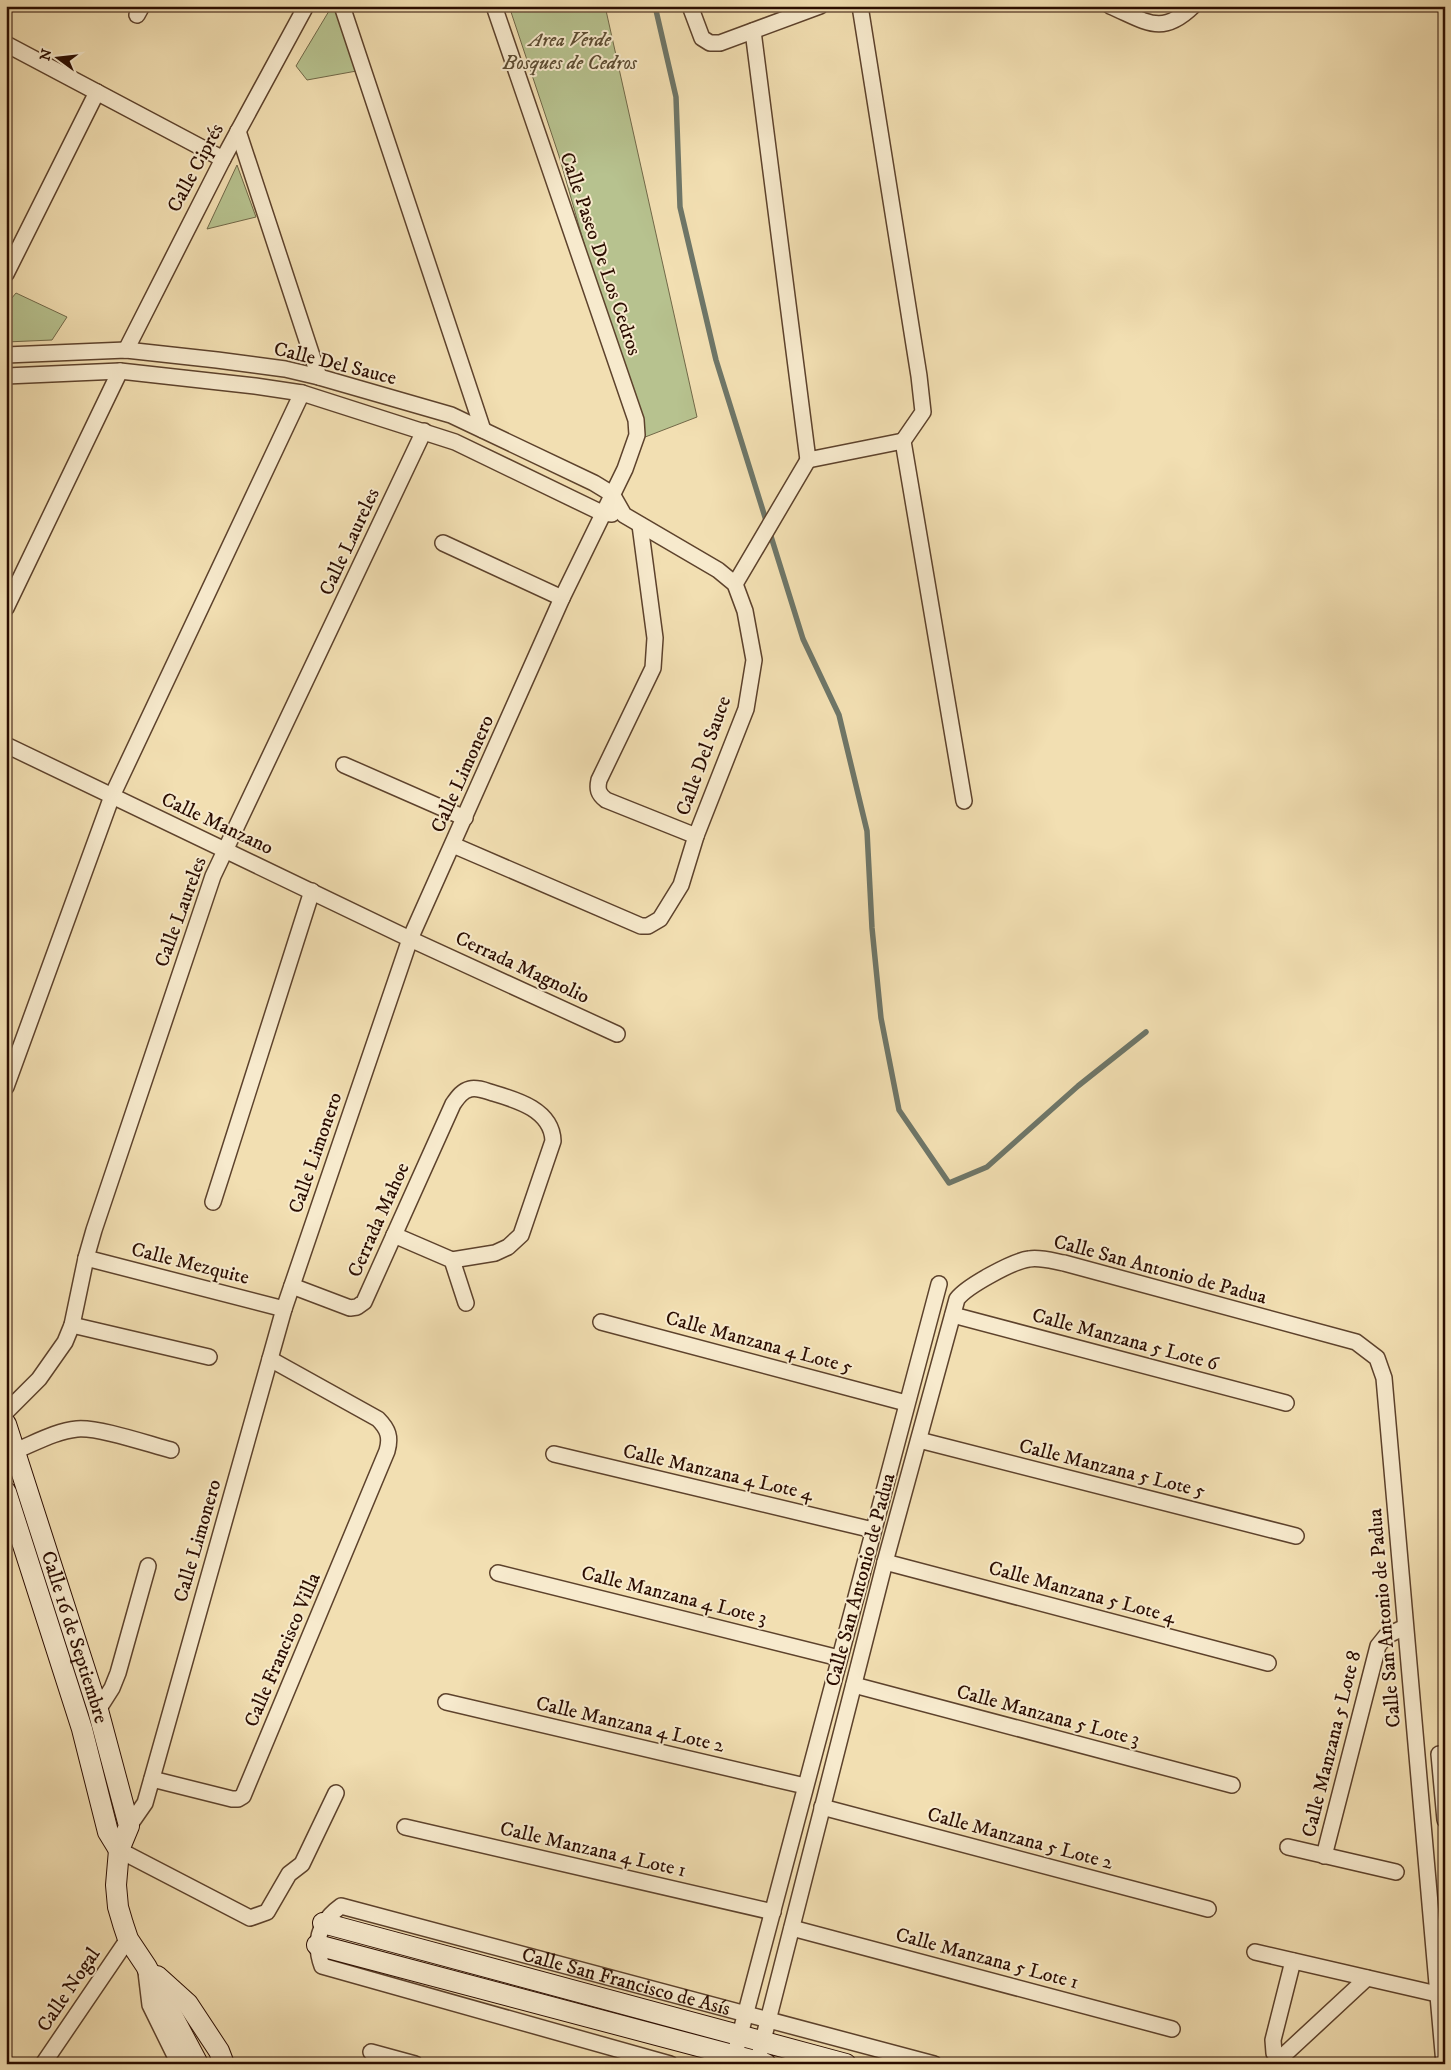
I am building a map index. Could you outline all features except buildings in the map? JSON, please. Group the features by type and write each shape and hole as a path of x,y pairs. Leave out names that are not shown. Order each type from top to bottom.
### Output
{"main road":[{"name":"Calle 16 de Septiembre","path":"6,1424 98,1710 129,1826"},
{"name":"Calle 16 de Septiembre","path":"6,1492 82,1729 108,1832 119,1850"},
{"path":"129,1826 119,1850 116,1884 118,1907 128,1939 146,1966 198,2064"},
{"name":"Calle San Francisco de Asís","path":"323,1923 846,2064"},
{"path":"317,1945 733,2060 760,2063"},
{"path":"146,1966 188,2004 219,2051 224,2064"}],"street":[{"name":"Calle Ciprés","path":"126,350 238,131 306,6"},
{"path":"342,6 482,430"},
{"name":"Calle Paseo De Los Cedros","path":"494,6 636,420 637,435 634,446 625,469 602,513"},
{"path":"690,6 702,38 710,43 720,43 820,6"},
{"path":"808,460 903,441 923,412 916,357 860,6"},
{"path":"1110,6 1152,24 1166,25 1183,16 1193,6"},
{"path":"734,584 808,460 753,31"},
{"path":"6,44 223,160"},
{"path":"6,274 97,92"},
{"path":"238,131 319,377"},
{"name":"Calle Del Sauce","path":"6,354 126,350 217,360 319,377 451,415 594,483 612,494 624,515"},
{"path":"6,608 120,371"},
{"name":"Calle Del Sauce","path":"6,376 120,371 302,393 455,442 602,513 624,515 718,570 734,584 745,611 754,660 746,708 696,836 681,885 660,919 648,926 641,926 453,845"},
{"path":"6,1087 112,796 302,393"},
{"name":"Calle Laureles","path":"6,1412 39,1379 55,1359 65,1342 72,1325 86,1258 213,876 424,431"},
{"path":"903,441 964,801"},
{"name":"Calle Limonero","path":"129,1826 145,1803 284,1309 410,939 562,598 602,513"},
{"path":"640,525 655,638 653,668 599,780 597,788 600,795 606,800 696,836"},
{"path":"442,543 562,598"},
{"name":"Calle Manzano","path":"6,745 410,939"},
{"path":"344,766 465,818"},
{"path":"213,1202 312,891"},
{"name":"Cerrada Magnolio","path":"410,939 617,1034"},
{"name":"Cerrada Mahoe","path":"292,1286 350,1308 357,1307 364,1302 453,1104 458,1096 469,1089 477,1089 530,1106 544,1119 553,1134 553,1141 521,1235 508,1247 495,1253 452,1260"},
{"path":"394,1235 452,1260 466,1304"},
{"name":"Calle Mezquite","path":"86,1258 284,1309"},
{"name":"Calle San Antonio de Padua","path":"760,2063 768,2020 822,1807 957,1299 967,1289 1019,1261 1038,1259 1064,1263 1356,1342 1377,1358 1384,1378 1444,2064"},
{"name":"Calle San Antonio de Padua","path":"733,2060 939,1284"},
{"name":"Calle Manzana 5 Lote 6","path":"953,1315 1286,1403"},
{"name":"Calle Manzana 4 Lote 5","path":"601,1322 906,1403"},
{"path":"72,1325 209,1357"},
{"name":"Calle Francisco Villa","path":"152,1779 232,1799 238,1799 243,1796 390,1441 388,1432 378,1419 270,1359"},
{"path":"15,1451 64,1431 78,1429 92,1430 171,1450"},
{"name":"Calle Manzana 5 Lote 5","path":"919,1440 1296,1536"},
{"name":"Calle Manzana 4 Lote 4","path":"554,1454 873,1530"},
{"name":"Calle Manzana 5 Lote 4","path":"886,1562 1268,1663"},
{"path":"98,1710 112,1688 118,1673 148,1566"},
{"name":"Calle Manzana 4 Lote 3","path":"498,1573 839,1658"},
{"name":"Calle Manzana 5 Lote 8","path":"1324,1856 1378,1646 1386,1636 1405,1627"},
{"name":"Calle Manzana 5 Lote 3","path":"854,1685 1232,1786"},
{"name":"Calle Manzana 4 Lote 2","path":"446,1702 805,1786"},
{"path":"1442,1754 1445,1820"},
{"path":"119,1850 250,1918 267,1912 289,1874 302,1864 336,1792"},
{"name":"Calle Manzana 5 Lote 2","path":"822,1807 1208,1909"},
{"name":"Calle Manzana 4 Lote 1","path":"405,1828 773,1912"},
{"name":"Calle Manzana 5 Lote 8","path":"1288,1847 1396,1872"},
{"name":"Calle San Francisco de Asís","path":"323,1923 341,1906 934,2064"},
{"path":"323,1923 317,1945 322,1966 650,2061 670,2064"},
{"name":"Calle Manzana 5 Lote 1","path":"792,1928 1172,2029"},
{"name":"Calle Nogal","path":"43,2064 128,1939"},
{"path":"1255,1952 1437,1994"},
{"path":"1293,1961 1274,2040 1274,2053 1281,2057 1367,1978"},
{"path":"146,1966 150,2005 170,2050 179,2064"},
{"path":"371,2052 415,2064"}],"green space":[{"path":"332,6 337,6 362,70 307,80 296,66"},
{"name":"Area Verde Bosques de Cedros","path":"509,6 605,6 697,417 640,439 559,156"},
{"path":"237,165 256,217 207,229"},
{"path":"16,293 67,317 52,340 6,342 6,305"}],"waterway":[{"path":"655,6 676,97 680,207 716,360 803,639 839,715 867,831 872,928 881,1018 899,1110 949,1183 987,1167 1078,1086 1146,1032"}]}
